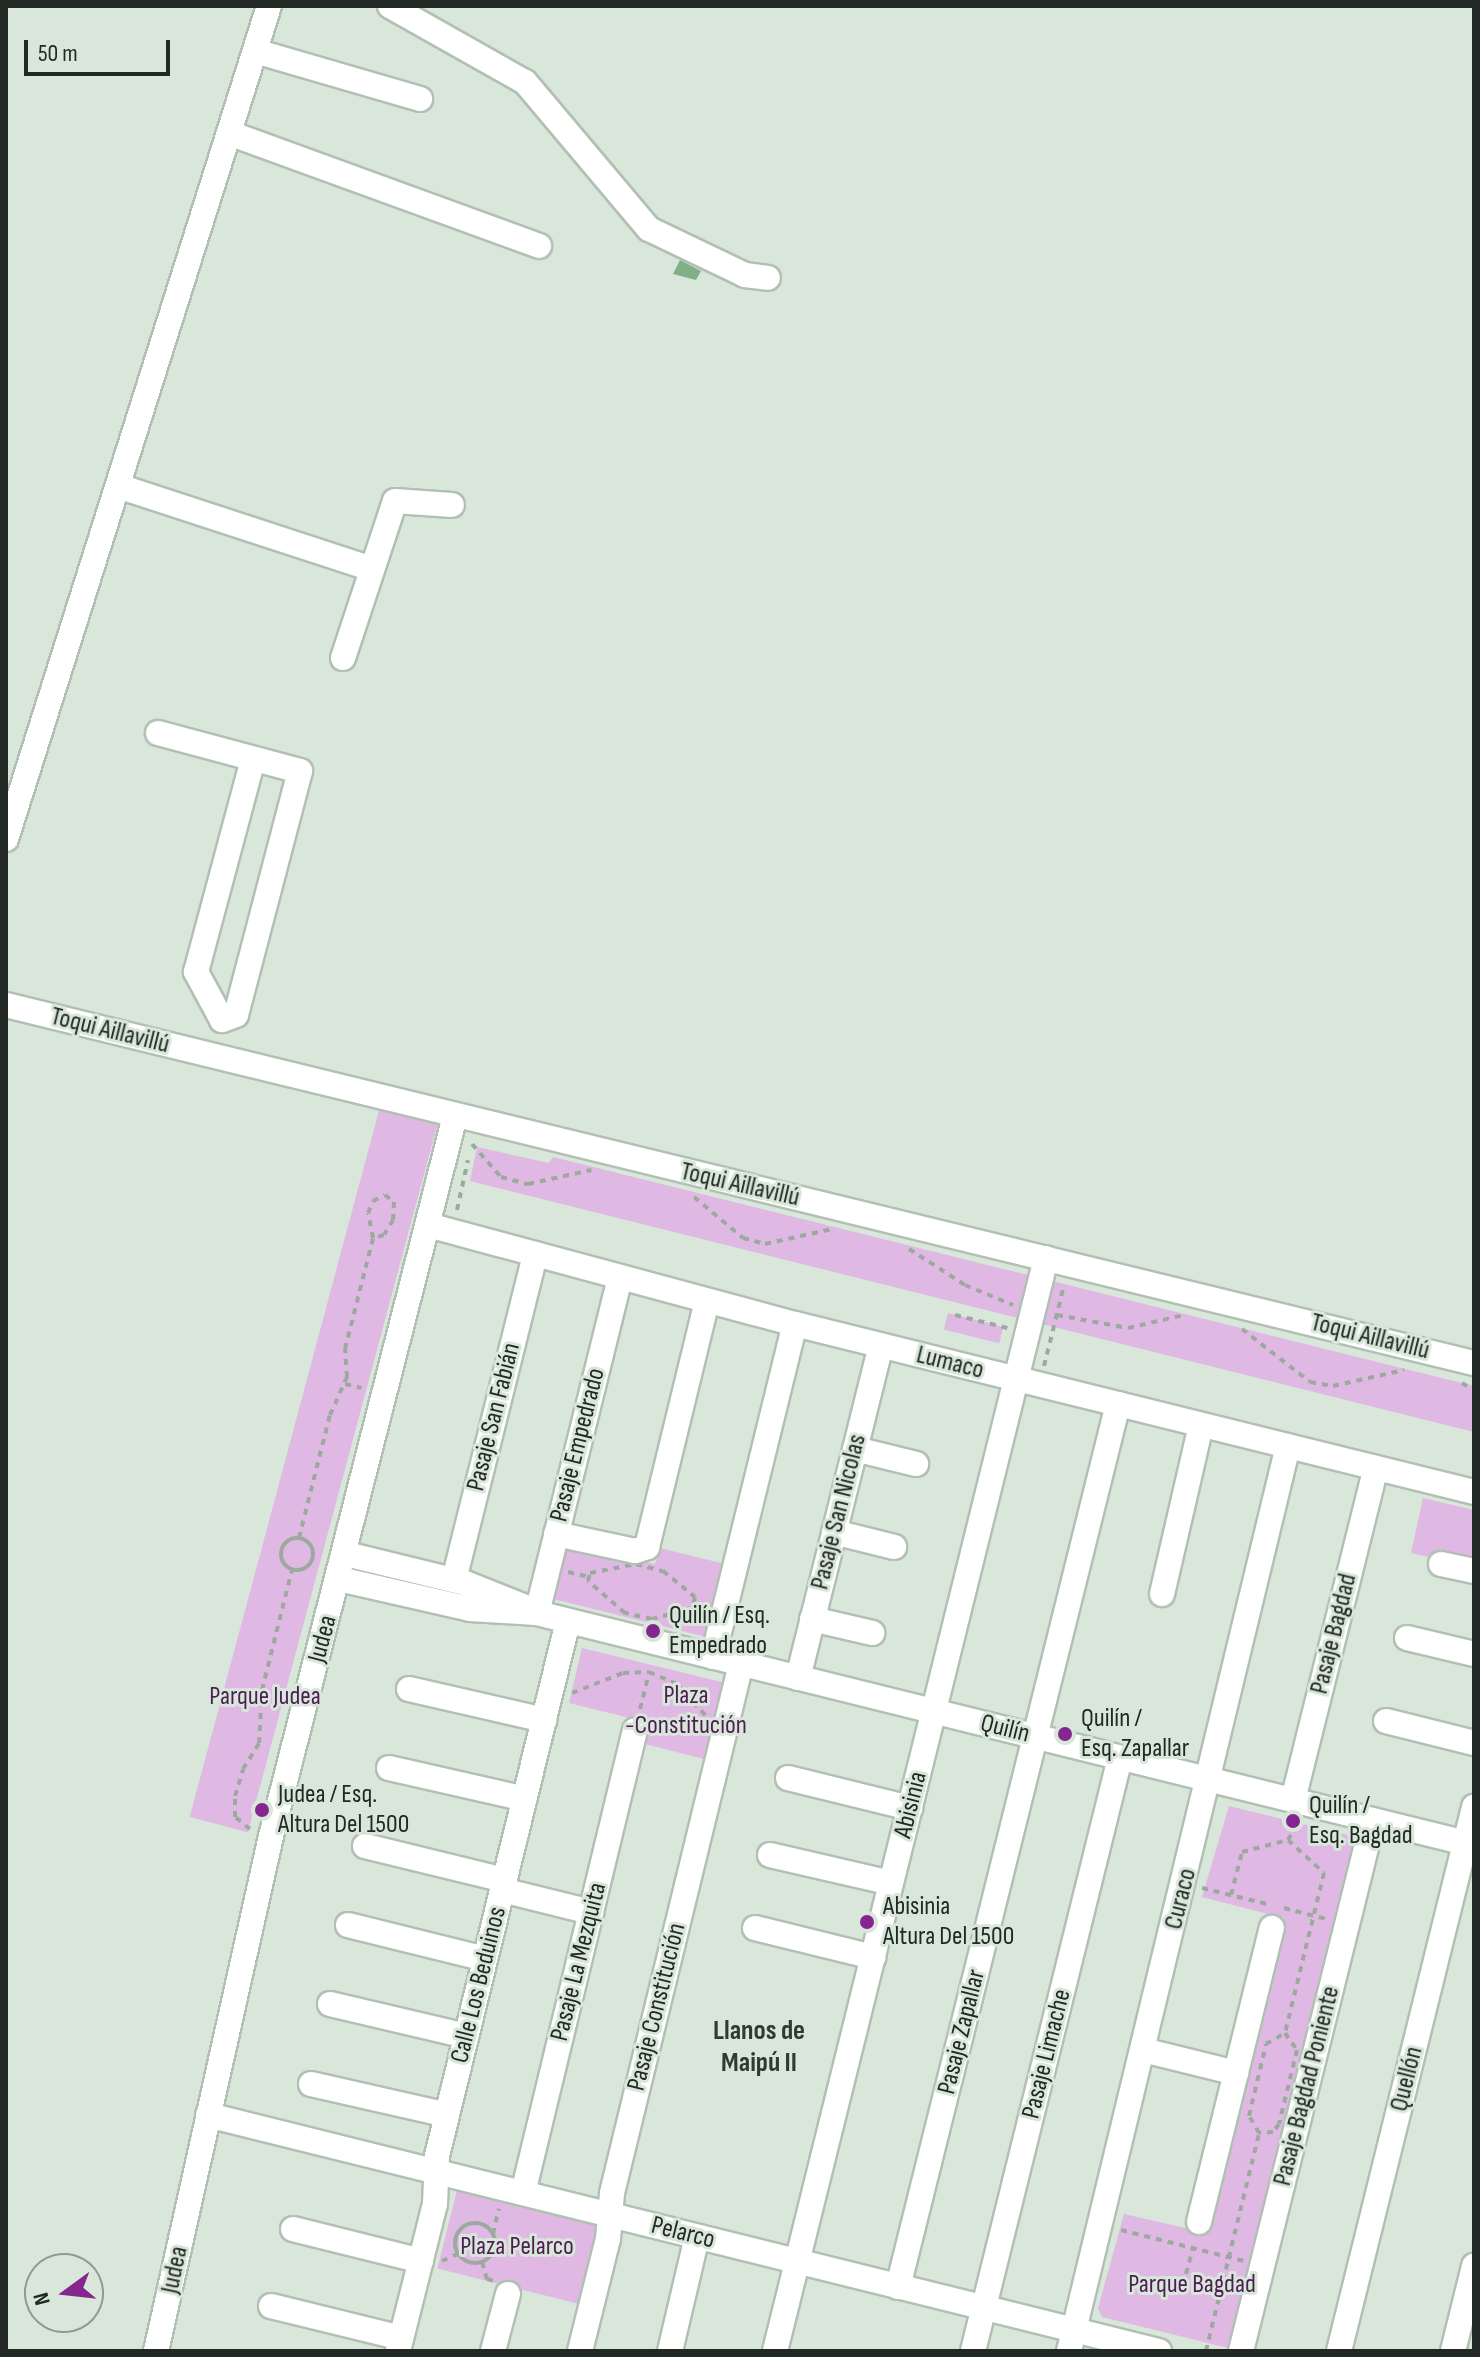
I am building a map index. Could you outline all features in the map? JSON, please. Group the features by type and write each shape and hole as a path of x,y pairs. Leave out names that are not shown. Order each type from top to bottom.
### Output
{"street":[{"path":"6,839 269,6"},
{"path":"390,6 525,82 649,229 745,275 768,278"},
{"path":"255,51 420,99"},
{"path":"229,133 539,246"},
{"path":"118,486 372,569"},
{"path":"343,658 395,501 452,505"},
{"path":"158,733 300,771 236,1015 222,1020 196,972 253,759"},
{"name":"Toqui Aillavillú","path":"6,1005 1058,1261 1467,1372"},
{"name":"Judea","path":"156,2351 271,1836 346,1554 416,1224 455,1116"},
{"name":"Lumaco","path":"416,1224 881,1346 1474,1492"},
{"name":"Pasaje San Fabián","path":"454,1580 535,1254"},
{"name":"Abisinia","path":"775,2351 934,1712 1028,1382 1058,1261"},
{"name":"Pasaje Empedrado","path":"537,1613 620,1277"},
{"path":"556,1534 635,1551 647,1547 707,1301"},
{"path":"713,1657 795,1324"},
{"name":"Pasaje San Nicolas","path":"798,1678 881,1346"},
{"name":"Pasaje Zapallar","path":"898,2287 1118,1404"},
{"path":"1162,1594 1201,1425"},
{"name":"Curaco","path":"1071,2341 1210,1780 1210,1757 1288,1446"},
{"path":"855,1449 916,1464"},
{"name":"Pasaje Bagdad","path":"1296,1808 1376,1468"},
{"path":"834,1532 894,1547"},
{"name":"Quilín","path":"346,1554 454,1580 537,1613 568,1621 1210,1780 1296,1808 1373,1820 1470,1844"},
{"path":"1441,1564 1474,1571"},
{"name":"Quilín","path":"339,1579 470,1609 537,1613"},
{"path":"812,1619 872,1633"},
{"name":"Calle Los Beduinos","path":"400,2344 435,2204 436,2172 447,2115 568,1621"},
{"path":"1407,1638 1474,1654"},
{"name":"Pasaje Constitución","path":"580,2351 741,1664"},
{"path":"409,1689 545,1715"},
{"path":"1386,1721 1474,1743"},
{"name":"Pasaje La Mezquita","path":"523,2193 635,1730"},
{"name":"Pasaje Limache","path":"973,2351 1120,1758"},
{"path":"389,1768 525,1799"},
{"path":"788,1778 910,1808"},
{"name":"Quellón","path":"1339,2351 1470,1844 1474,1807"},
{"name":"Pasaje Bagdad Poniente","path":"1241,2351 1373,1820"},
{"path":"365,1846 591,1912"},
{"path":"770,1855 891,1883"},
{"path":"348,1925 485,1959"},
{"path":"755,1928 873,1957"},
{"path":"1199,2222 1272,1928"},
{"path":"330,2004 466,2036"},
{"path":"1143,2050 1236,2073"},
{"path":"311,2084 447,2115"},
{"name":"Pelarco","path":"208,2115 984,2308 1071,2341 1159,2351"},
{"path":"293,2229 421,2261"},
{"path":"670,2351 697,2237"},
{"path":"1453,2351 1470,2301 1474,2266"},
{"path":"493,2351 508,2294"},
{"path":"271,2306 400,2344"}],"path":[{"path":"452,1231 474,1136"},
{"path":"472,1144 501,1177 528,1184 604,1167"},
{"path":"681,1189 743,1238 765,1244 837,1228"},
{"path":"299,1538 330,1415 345,1384 345,1349 373,1238 367,1219 380,1195 394,1202 393,1220 384,1235 373,1238"},
{"path":"393,1220 416,1224"},
{"path":"899,1243 965,1285 1015,1305"},
{"path":"1028,1382 1057,1315 1058,1261"},
{"path":"955,1315 1009,1329"},
{"path":"1057,1315 1128,1328 1197,1316"},
{"path":"1230,1323 1310,1382 1333,1386 1384,1371 1418,1369"},
{"path":"1467,1372 1474,1390"},
{"path":"345,1384 362,1388"},
{"path":"292,1570 307,1567 312,1558 311,1547 299,1538"},
{"path":"250,1829 237,1820 234,1807 243,1769 261,1733 262,1690 292,1570 280,1553 284,1543 299,1538"},
{"path":"312,1558 319,1559"},
{"path":"636,1564 663,1571 695,1597 692,1608 652,1619 625,1613 588,1581 590,1573 636,1564"},
{"path":"545,1715 603,1679 649,1672 677,1684 698,1703 720,1751"},
{"path":"635,1730 649,1672"},
{"path":"261,1733 274,1737"},
{"path":"1288,1840 1296,1808"},
{"path":"1231,1895 1242,1852 1288,1840"},
{"path":"1206,2351 1259,2133 1249,2116 1266,2044 1285,2033 1324,1873 1288,1840"},
{"path":"1184,1884 1347,1923"},
{"path":"1186,2274 1199,2222"},
{"path":"477,2223 489,2228 495,2240 492,2253 482,2262 463,2259 456,2248 460,2230 477,2223"},
{"path":"1101,2225 1262,2266"}],"green space":[{"name":"Parque Judea","path":"381,1103 439,1119 248,1832 190,1817"},
{"path":"477,1147 549,1163 553,1157 1474,1386 1474,1432 470,1181"},
{"path":"948,1313 1003,1327 999,1343 944,1329"},
{"path":"1423,1498 1474,1510 1474,1567 1411,1553"},
{"path":"562,1542 655,1564 660,1548 729,1565 711,1638 549,1598"},
{"name":"Plaza -Constitución","path":"582,1648 730,1684 712,1761 645,1744 650,1723 569,1703"},
{"name":"Parque Bagdad","path":"1229,1806 1355,1837 1360,1846 1232,2349 1102,2317 1098,2308 1124,2214 1207,2233 1284,1918 1202,1897"},
{"name":"Plaza Pelarco","path":"457,2190 598,2225 578,2304 437,2269"}],"shaded area":[{"path":"680,260 701,271 696,280 673,274"}],"place":[{"name":"Quilín / Esq. Empedrado","path":"653,1631"},
{"name":"Quilín / Esq. Zapallar","path":"1065,1734"},
{"name":"Judea / Esq. Altura Del 1500","path":"262,1810"},
{"name":"Quilín / Esq. Bagdad","path":"1293,1821"},
{"name":"Abisinia Altura Del 1500","path":"867,1922"}],"district":[{"name":"Llanos de Maipú II","path":"759,2047"}]}
